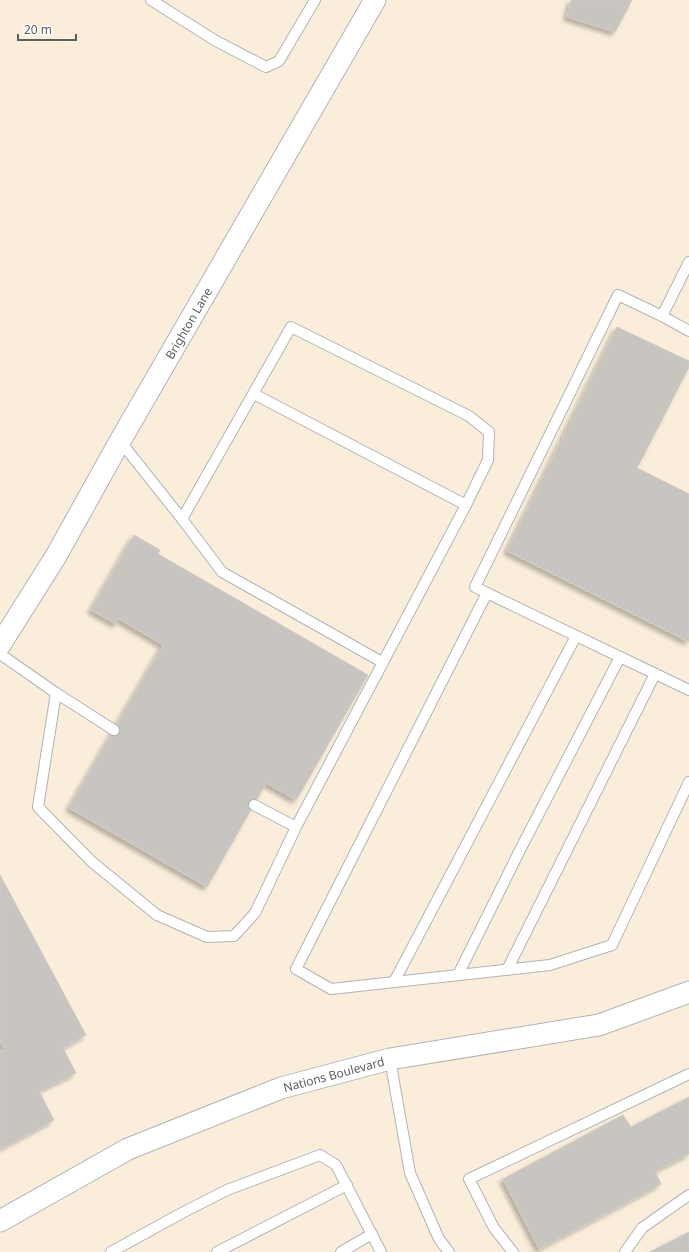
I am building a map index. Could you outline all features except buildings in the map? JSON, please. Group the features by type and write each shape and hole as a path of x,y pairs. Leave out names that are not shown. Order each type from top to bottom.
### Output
{"street":[{"name":"Brighton Lane","path":"0,645 56,556 120,441 375,0"},
{"name":"Nations Boulevard","path":"0,1221 128,1149 281,1088 390,1059 599,1025 689,992"}],"lane":[{"path":"151,0 216,41 266,67 279,61 315,0"},
{"path":"662,316 689,262"},
{"path":"689,331 618,295 475,586 689,690"},
{"path":"56,693 38,807 92,862 157,915 207,937 234,936 255,913 296,827 466,505 488,460 489,432 469,416 291,327 182,519"},
{"path":"254,394 466,505"},
{"path":"120,441 222,572 382,662"},
{"path":"487,593 296,969 331,989 550,965 612,945 689,782"},
{"path":"394,982 576,636"},
{"path":"0,654 56,693 114,730"},
{"path":"458,975 520,850 620,657"},
{"path":"507,970 655,674"},
{"path":"254,805 296,827"},
{"path":"390,1059 410,1173 439,1239 449,1252"},
{"path":"513,1252 494,1228 469,1179 689,1074"},
{"path":"111,1252 227,1190 320,1155 336,1165 381,1252"},
{"path":"217,1252 346,1185"},
{"path":"626,1252 642,1228 689,1195"},
{"path":"341,1252 372,1234"}],"shaded area":[{"path":"0,0 689,0 689,1252 0,1252"}]}
